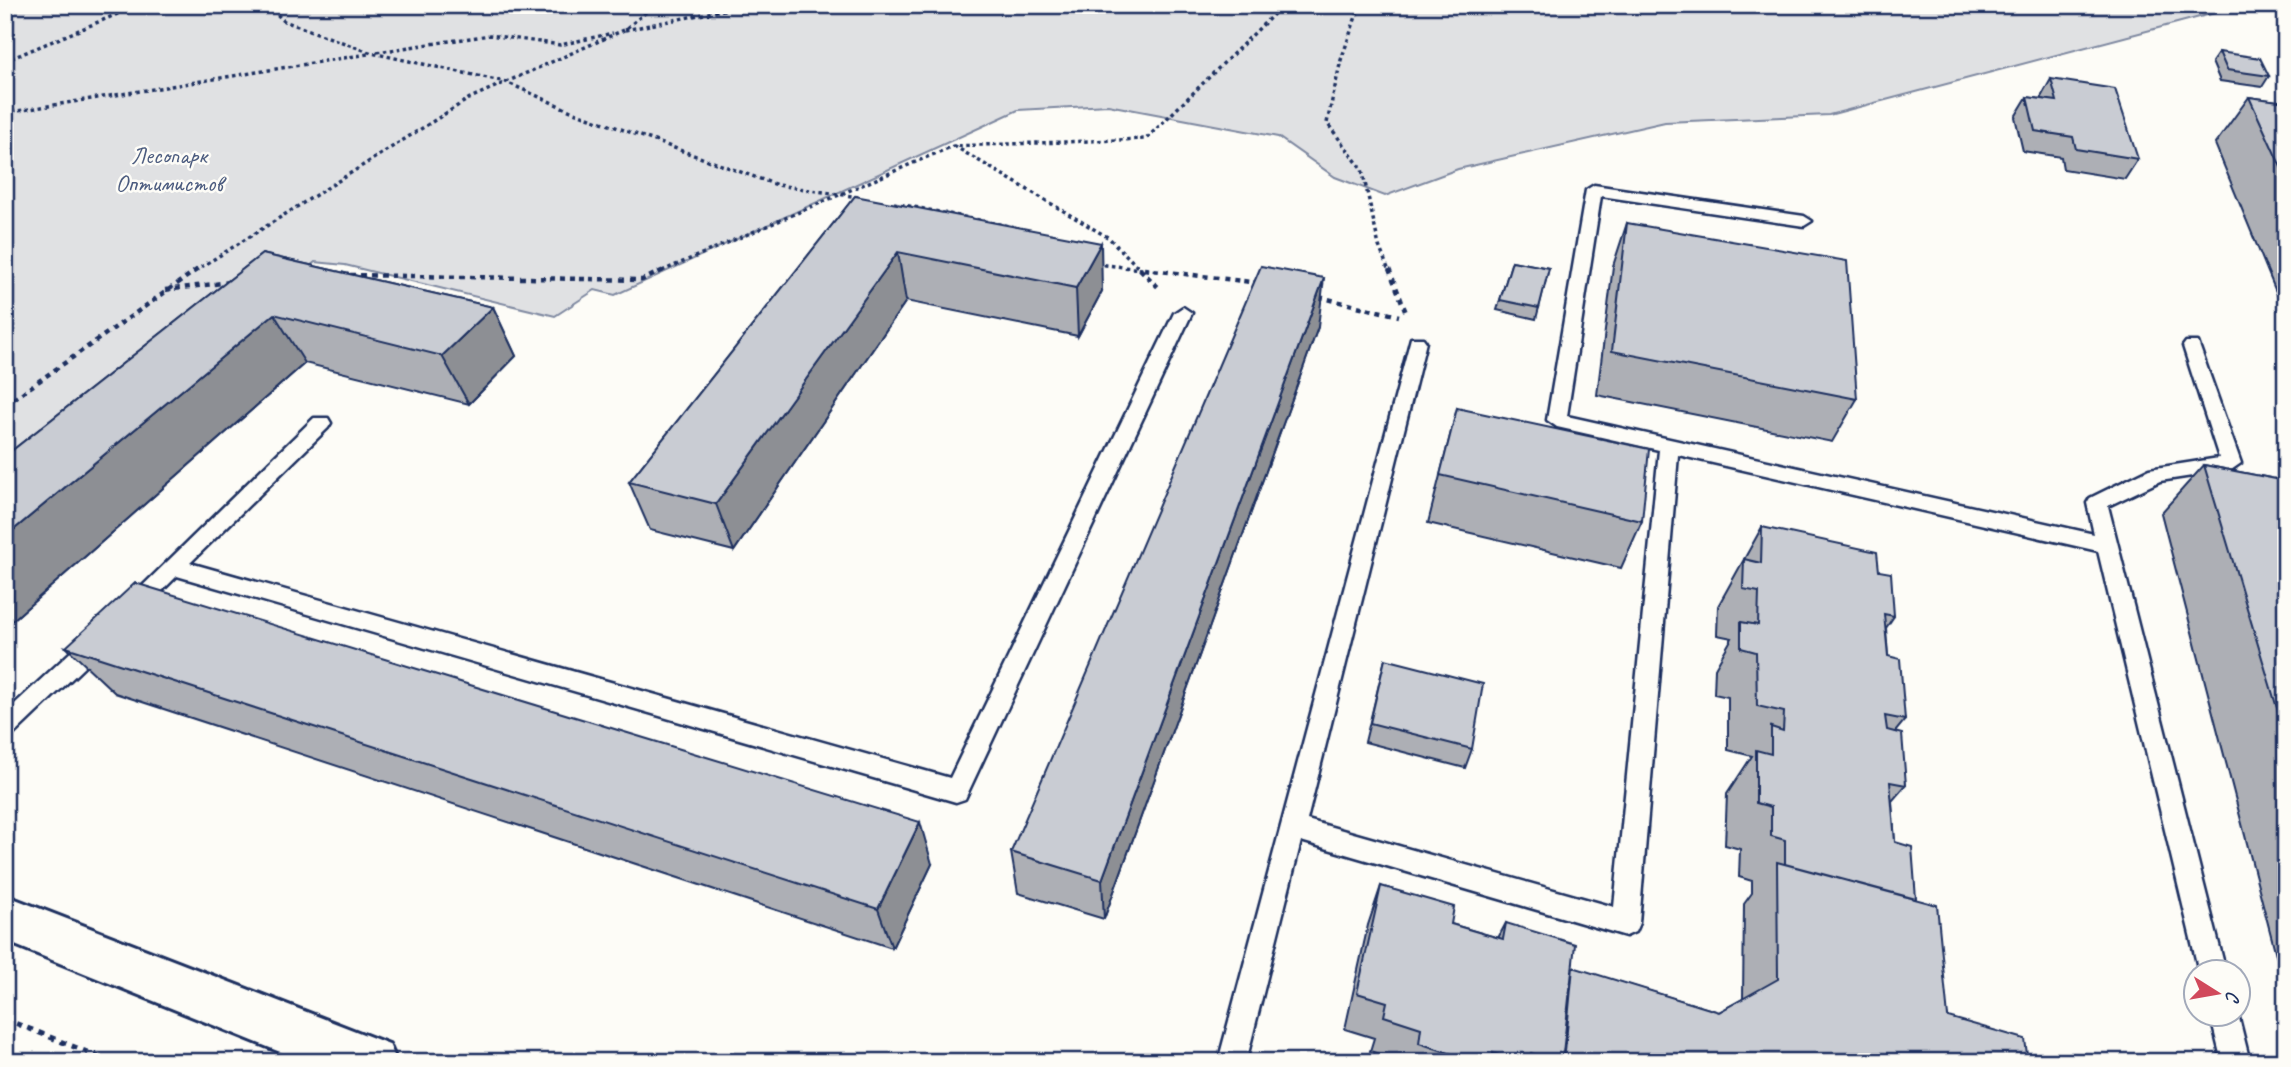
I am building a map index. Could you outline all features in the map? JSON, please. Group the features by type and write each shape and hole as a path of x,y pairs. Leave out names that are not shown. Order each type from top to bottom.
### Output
{"street":[{"path":"5,918 371,1062"}],"lane":[{"path":"1804,221 1594,190 1557,420 2107,545"},
{"path":"174,567 956,791 1183,313"},
{"path":"1232,1062 1417,342"},
{"path":"2192,346 2231,463 2156,474 2098,503 2210,958"},
{"path":"5,728 321,423"},
{"path":"1292,827 1626,923 1669,445"},
{"path":"2227,1028 2235,1062"}],"path":[{"path":"5,61 139,5"},
{"path":"267,5 284,21 372,53 506,82 571,111 776,185 869,199"},
{"path":"5,405 165,290 470,97 624,30 655,5"},
{"path":"5,113 490,35 559,45 748,5"},
{"path":"350,275 642,280 953,146 1146,139 1283,5"},
{"path":"1317,296 1408,318 1379,246 1362,169 1327,123 1341,60 1360,5"},
{"path":"953,146 1109,238 1183,313"},
{"path":"882,201 1006,222 1029,233"},
{"path":"1085,259 1097,264 1265,284"},
{"path":"165,290 243,281"},
{"path":"5,1019 111,1062"}],"green space":[{"name":"Лесопарк Оптимистов","path":"5,5 2245,5 1829,115 1665,122 1458,169 1385,196 1335,177 1278,137 1108,105 1018,110 615,295 595,290 555,316 345,265 315,262 5,515"}],"building":[{"path":"2219,52 2260,58 2269,76 2227,70"},
{"path":"2051,79 2115,89 2138,159 2076,149 2073,137 2035,131 2027,97 2057,101"},
{"path":"2249,97 2286,102 2286,178"},
{"path":"855,196 1101,243 1076,288 898,252 716,504 629,482"},
{"path":"1627,223 1847,261 1857,399 1612,351"},
{"path":"262,254 493,307 442,356 274,314 5,537 5,456"},
{"path":"1512,261 1549,268 1539,308 1500,300"},
{"path":"1261,266 1324,278 1102,880 1011,852"},
{"path":"1457,408 1649,449 1642,521 1440,475"},
{"path":"2204,465 2286,481 2286,738"},
{"path":"1762,527 1877,552 1879,571 1891,573 1894,616 1884,614 1888,656 1900,659 1905,720 1885,716 1887,730 1902,734 1906,785 1890,782 1895,842 1912,847 1916,899 1785,864 1785,840 1771,836 1771,807 1756,803 1756,750 1771,754 1771,727 1783,731 1784,712 1757,706 1756,652 1741,648 1741,622 1758,625 1759,592 1743,589 1744,559 1761,563"},
{"path":"135,583 920,822 878,909 66,647"},
{"path":"1385,659 1483,684 1472,749 1370,723"},
{"path":"1777,862 1937,905 1948,1017 2025,1039 2028,1062 1564,1062 1573,967 1719,1012 1778,979"},
{"path":"1381,886 1454,907 1451,924 1503,939 1506,923 1575,944 1562,1062 1531,1053 1530,1062 1522,1062 1493,1053 1492,1062 1476,1062 1419,1043 1421,1028 1384,1016 1387,1002 1357,993"}]}
